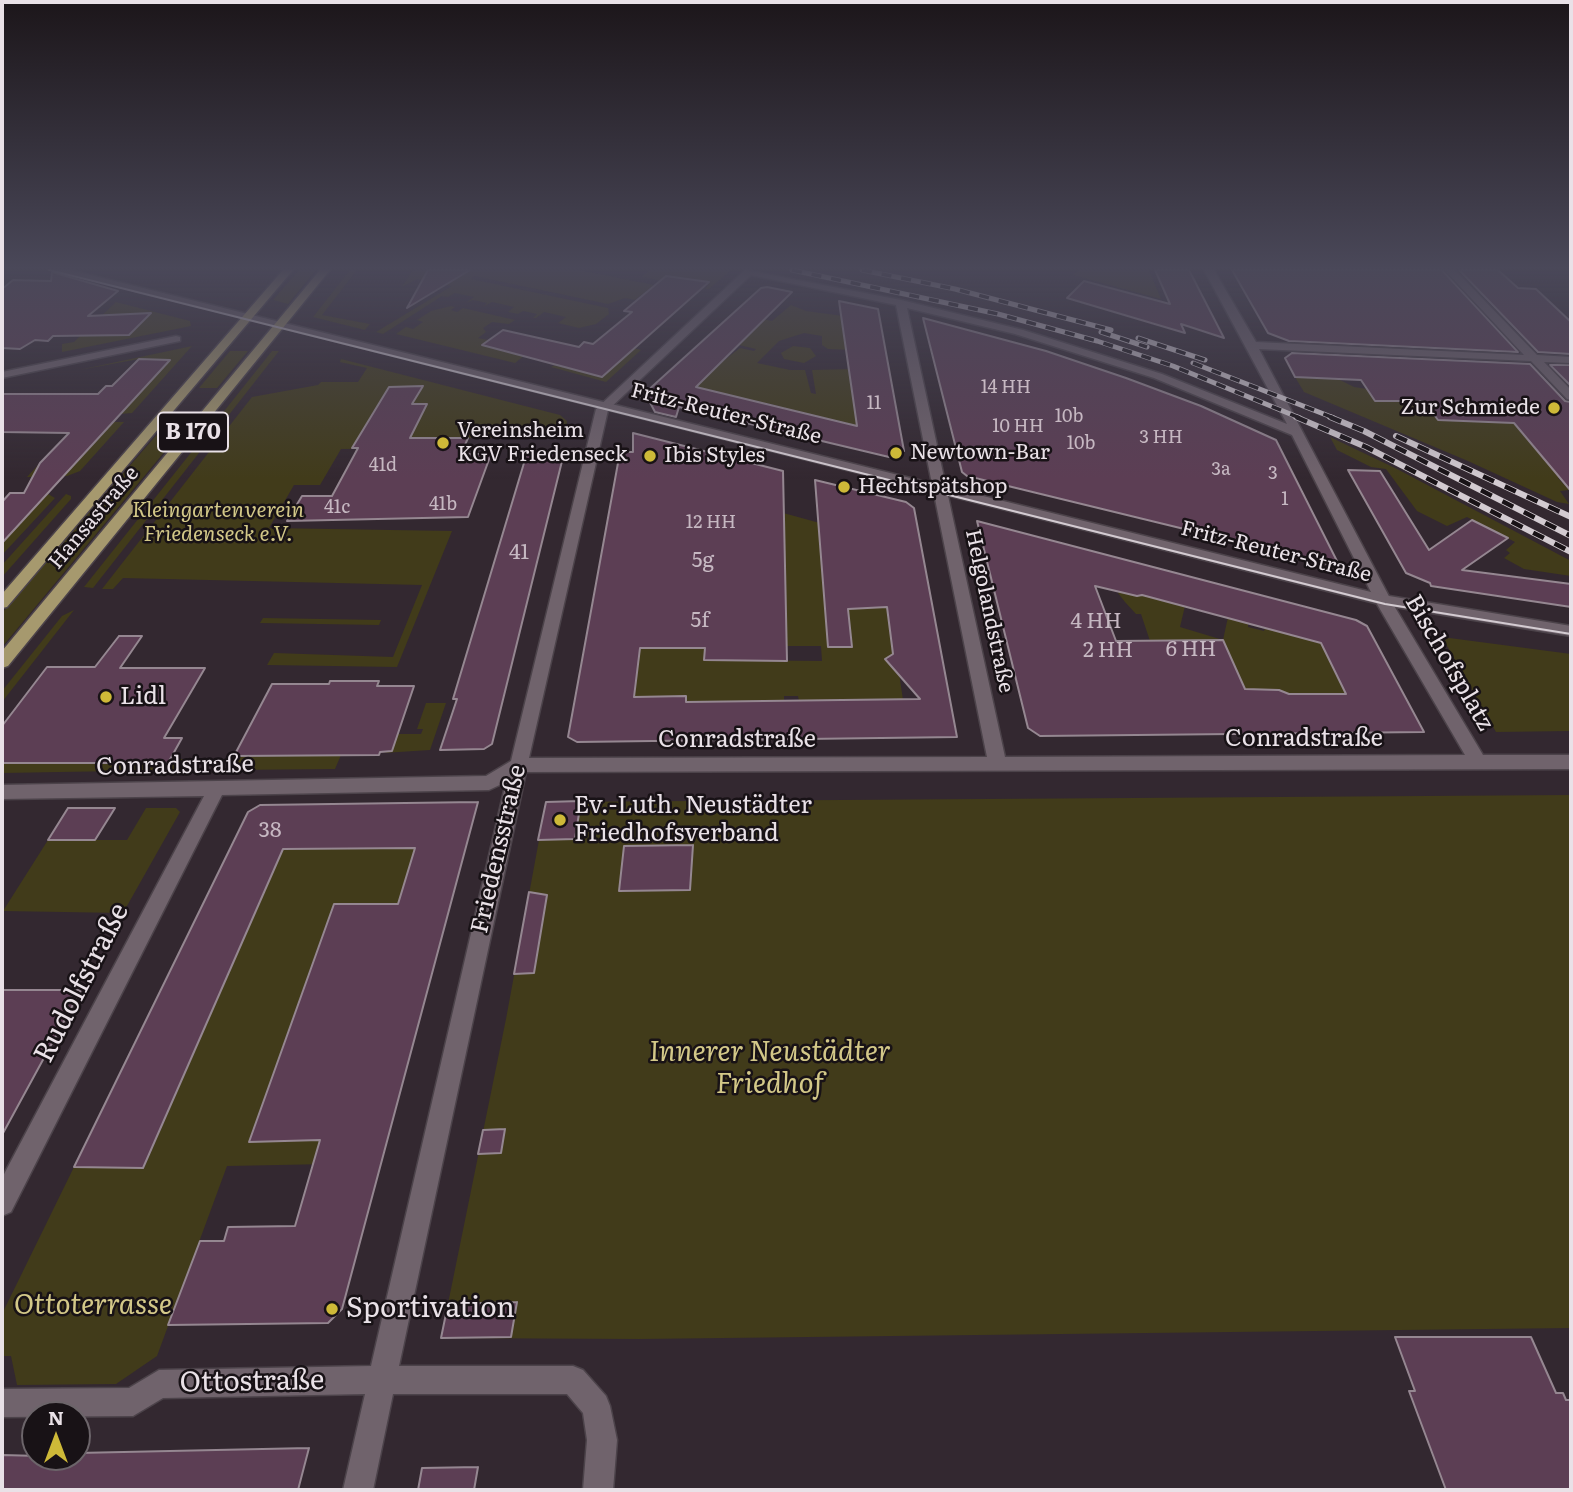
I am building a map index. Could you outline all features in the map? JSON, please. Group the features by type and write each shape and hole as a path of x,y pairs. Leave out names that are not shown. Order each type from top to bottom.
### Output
{"main road":[{"name":"Hansastraße","path":"2,603 226,340"},
{"name":"Hansastraße","path":"2,662 269,340"}],"street":[{"path":"2,374 173,340"},
{"name":"Fritz-Reuter-Straße","path":"335,340 1383,600"},
{"path":"604,406 676,340"},
{"name":"Helgolandstraße","path":"909,340 998,765"},
{"path":"1045,340 1213,396 1299,433"},
{"path":"1248,340 1299,433 1383,600"},
{"path":"1516,340 1571,397"},
{"path":"1251,345 1571,360"},
{"name":"Friedensstraße","path":"358,1490 518,765 604,406"},
{"name":"Bischofsplatz","path":"1383,600 1571,631"},
{"name":"Bischofsplatz","path":"1383,600 1478,762 1571,762"},
{"name":"Conradstraße","path":"2,792 489,783 518,765 1478,762"},
{"name":"Rudolfstraße","path":"2,1203 216,790"},
{"name":"Ottostraße","path":"2,1403 133,1402 159,1384 573,1380 596,1406 602,1440 598,1490"}],"green space":[{"path":"76,340 123,340 62,352 62,344"},
{"path":"419,340 488,340 483,345 525,355 515,363"},
{"path":"744,340 783,340 757,363 790,370 805,370 811,393 816,394 812,370 855,369 861,430 806,414 804,416 777,410 779,406 765,403 763,406 725,394 723,397 691,386 740,348 754,351 756,349 739,345"},
{"path":"822,340 850,340 853,350 828,349 822,345"},
{"path":"619,344 641,350 606,382 551,367 555,365 602,377 629,353"},
{"path":"192,346 132,413 120,414 169,360 139,359 79,370"},
{"path":"793,346 810,348 816,356 804,363 784,359 781,353"},
{"path":"230,351 248,351 217,388 199,388"},
{"path":"272,351 279,351 93,588 84,587"},
{"name":"Kleingartenverein Friedenseck e.V.","path":"341,359 560,415 567,421 566,438 464,438 460,448 341,449 320,485 294,485 269,528 452,531 397,667 267,665 274,653 393,657 422,585 123,578 113,589 102,589 252,397 318,385 321,382 358,382 367,368 340,362"},
{"path":"1295,377 1338,379 1354,387 1367,389 1376,401 1424,401 1532,423 1520,431 1537,451 1563,452 1571,462 1571,478 1558,478 1569,490 1560,491 1569,504 1557,502 1468,461 1304,392"},
{"path":"112,422 124,422 80,471 67,476 27,477 39,464 74,463"},
{"path":"160,431 181,432 2,647 2,613"},
{"path":"1330,437 1397,469 1571,561 1571,576 1524,569 1504,558 1510,553 1506,550 1515,542 1467,517 1447,526 1417,511 1386,469 1371,467 1337,450"},
{"path":"48,494 55,498 2,555 2,543"},
{"path":"66,494 71,496 71,499 2,577 2,565"},
{"path":"782,499 776,511 827,525 874,523 894,656 887,661 890,666 898,666 903,700 799,701 798,696 784,696 784,701 686,702 686,696 664,696 664,702 620,702 632,672 637,671 639,659 634,659 638,632","holes":["784,536 787,646 821,646 822,661 704,660 706,646","819,536 841,537 823,582","825,596 848,609 851,647 828,647","677,610 700,621 698,648 674,648"]},
{"path":"1119,588 1128,594 1185,606 1180,627 1223,640 1228,617 1248,623 1248,627 1264,631 1265,628 1321,643 1346,694 1285,694 1279,690 1267,690 1153,694 1104,668 1150,641 1141,614 1136,614 1125,602 1118,593"},
{"path":"74,610 2,702 2,691 62,616"},
{"path":"263,618 381,620 379,625 260,623"},
{"path":"1442,637 1571,654 1571,731 1496,732"},
{"path":"426,703 446,703 430,750 383,753 392,751 398,734 421,734 423,729 417,729"},
{"path":"341,755 335,769 226,770 234,756"},
{"path":"170,759 183,759 176,770 2,773 2,763 167,763"},
{"name":"Innerer Neustädter Friedhof","path":"1571,795 1571,1328 639,1339 441,1338 506,1019 546,802"},
{"path":"146,808 176,808 180,812 123,913 3,911 48,840 127,840"},
{"name":"Ottoterrasse","path":"406,840 424,840 407,904 333,905 249,1141 336,1139 330,1164 227,1166 157,1356 116,1384 17,1385 11,1356 2,1356 2,1314 74,1167 144,1168 283,849 404,848"}],"building":[{"path":"2,340 49,340 35,340 20,349 2,348"},
{"path":"490,340 546,340 579,347 584,342 593,344 598,340 644,340 602,377 482,345"},
{"path":"704,340 744,340 696,387 857,426 845,340 884,340 904,451 889,457 679,407 676,417 655,412 645,393"},
{"path":"928,340 1004,340 1126,378 1201,406 1276,440 1340,567 967,476 962,472"},
{"path":"1285,340 1507,340 1518,352"},
{"path":"1526,340 1571,340 1571,354 1538,352"},
{"path":"1292,353 1530,364 1565,401 1571,402 1571,491 1514,423 1438,420 1424,401 1375,401 1361,380 1295,377 1285,358"},
{"path":"139,359 170,360 2,543 2,502 10,493 24,493 40,463 69,433 2,432 2,394 98,394 106,386 112,386"},
{"path":"1550,365 1571,365 1571,386"},
{"path":"423,386 412,404 427,404 410,438 468,438 461,454 491,454 468,517 287,521 302,496 332,496 358,448 352,448 389,387"},
{"path":"633,433 783,471 787,661 704,660 705,648 640,648 634,697 686,696 686,702 920,699 885,659 893,654 887,607 848,609 852,647 828,647 815,480 906,502 914,508 957,737 577,742 568,737 620,452 633,452"},
{"path":"527,453 564,453 492,744 484,749 440,750 457,699 453,699"},
{"path":"1348,470 1380,471 1429,550 1472,520 1508,538 1462,570 1571,584 1571,607 1431,586 1430,583 1406,573"},
{"path":"977,521 1356,620 1367,626 1424,732 1040,736 1028,728","holes":["1095,586 1142,595 1321,643 1346,694 1289,694 1279,690 1245,689 1223,640 1116,641"]},
{"name":"Lidl","path":"119,636 142,636 120,668 205,668 164,738 182,738 168,763 2,763 2,726 47,667 95,667"},
{"path":"330,681 379,681 377,686 414,686 392,751 380,752 379,755 234,756 272,684 329,684"},
{"name":"Ev.-Luth. Neustädter Friedhofsverband","path":"581,801 575,839 538,840 546,802"},
{"path":"478,802 342,1309 328,1323 168,1325 200,1241 224,1241 228,1227 295,1226 320,1140 249,1142 334,904 398,904 415,848 283,849 143,1168 74,1167 248,812 260,805"},
{"path":"68,808 115,808 95,840 48,840"},
{"path":"693,845 690,890 619,891 624,846"},
{"path":"529,892 547,895 534,973 514,974"},
{"path":"2,990 81,990 2,1135"},
{"path":"505,1129 501,1153 478,1154 483,1130"},
{"path":"517,1302 511,1337 441,1338 448,1304"},
{"path":"1395,1337 1531,1337 1556,1393 1563,1393 1566,1400 1571,1400 1571,1490 1446,1490 1409,1391 1415,1391"},
{"path":"309,1448 298,1490 2,1490 2,1455 21,1456 21,1471 91,1471 91,1453"},
{"path":"478,1467 474,1490 418,1490 422,1468"}],"tram line":[{"path":"328,340 1385,604 1571,634"}],"railway":[{"path":"1092,340 1173,366 1300,418"},
{"path":"1124,340 1147,347"},
{"path":"1143,340 1205,360"},
{"path":"1193,363 1334,418"},
{"path":"1296,417 1366,447 1571,552"},
{"path":"1330,417 1364,431 1571,536"},
{"path":"1396,436 1571,517"}],"place":[{"name":"Zur Schmiede","path":"1554,408"},
{"name":"Vereinsheim KGV Friedenseck","path":"443,443"},
{"name":"Newtown-Bar","path":"896,453"},
{"name":"Ibis Styles","path":"650,456"},
{"name":"Hechtspätshop","path":"844,487"},
{"name":"Lidl","path":"106,697"},
{"name":"Ev.-Luth. Neustädter Friedhofsverband","path":"560,820"},
{"name":"Sportivation","path":"332,1309"}]}
